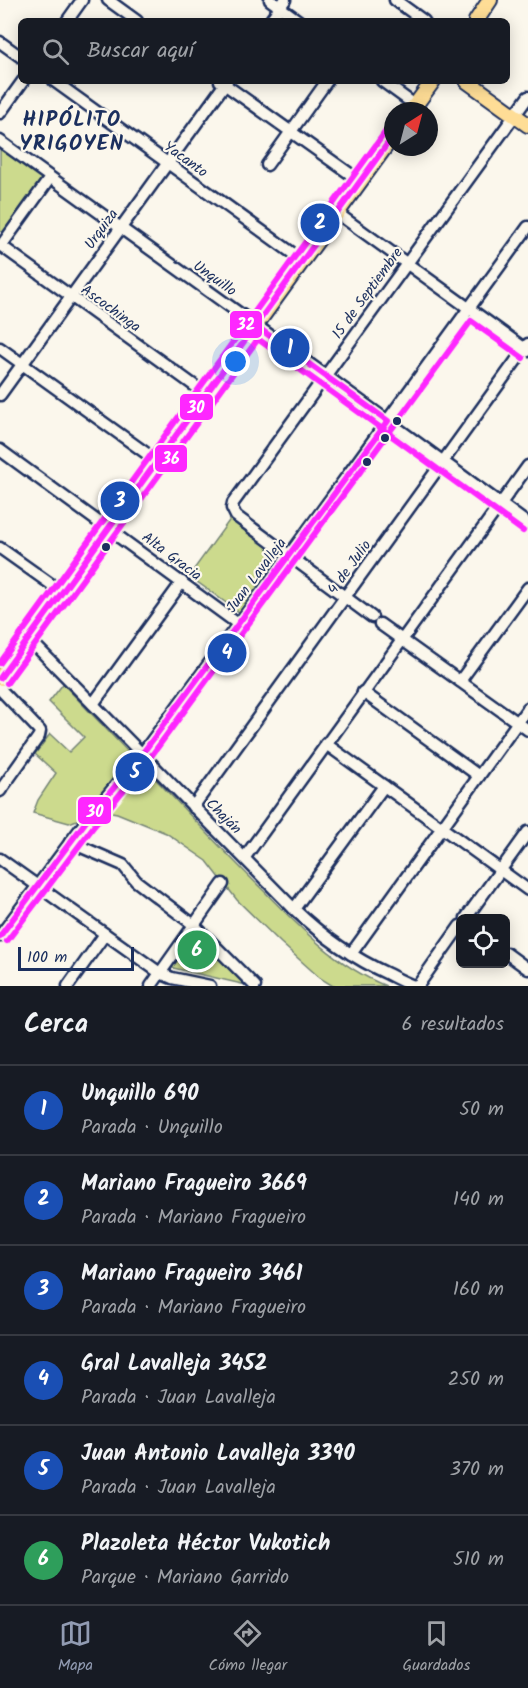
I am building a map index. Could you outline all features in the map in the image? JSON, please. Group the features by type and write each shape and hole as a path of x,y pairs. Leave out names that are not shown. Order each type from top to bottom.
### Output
{"main road":[{"path":"478,18 490,0"},
{"path":"417,102 431,84"},
{"path":"471,84 528,125"},
{"path":"0,678 384,149"}],"street":[{"path":"69,18 82,0"},
{"path":"108,0 133,18"},
{"path":"270,0 283,4 296,18"},
{"path":"395,0 420,18"},
{"path":"272,18 283,4"},
{"path":"0,42 18,55"},
{"path":"0,113 21,84"},
{"name":"Yacanto","path":"58,84 302,260"},
{"name":"Urquiza","path":"0,395 223,84"},
{"path":"227,84 360,182"},
{"path":"267,165 325,84"},
{"path":"385,84 406,102"},
{"name":"15 de Septiembre","path":"289,556 236,516 232,508 233,503 528,97"},
{"name":"Unquillo","path":"0,141 326,375 528,524"},
{"path":"1,246 50,178"},
{"path":"337,213 527,348"},
{"name":"Juan Lavalleja","path":"0,936 70,842 142,754 528,227"},
{"name":"Ascochinga","path":"1,246 206,394"},
{"path":"0,348 157,461"},
{"name":"4 de Julio","path":"193,807 527,348"},
{"name":"Alta Gracia","path":"0,450 238,624"},
{"path":"245,857 528,466"},
{"path":"0,548 62,592"},
{"path":"289,556 528,730"},
{"path":"93,704 182,582"},
{"path":"460,681 528,588"},
{"name":"Chaján","path":"28,638 294,909 328,939 351,954 409,984 419,984 456,932"},
{"path":"0,689 40,731 39,736 0,791"},
{"path":"363,692 479,776"},
{"path":"351,954 528,708"},
{"path":"326,744 528,890"},
{"path":"294,909 384,786"},
{"path":"469,914 528,832"},
{"path":"70,842 123,865 136,881 195,925 255,986"},
{"path":"0,859 160,973 172,978 210,986"},
{"path":"151,986 223,884"},
{"path":"68,986 105,934"},
{"path":"510,956 528,969"}],"green space":[{"path":"0,149 43,179 3,233 0,231"},
{"path":"231,518 285,557 243,615 189,576"},
{"path":"63,684 132,756 85,817 69,823 33,813 38,800 56,773 35,754 50,734 69,752 84,737 49,702"},
{"path":"139,762 305,932 352,968 386,986 333,986 320,978 237,900 207,861 166,833 117,813 100,810"},
{"path":"196,932 246,985 169,967"}],"transit line":[{"name":"32","path":"0,663 384,134"},
{"name":"30","path":"0,678 384,148"},
{"name":"36","path":"7,941 94,826 149,759 471,321 523,358"},
{"name":"30","path":"0,936 87,820 142,754 388,421 256,326"},
{"name":"36","path":"7,683 258,339 523,531"}],"place":[{"name":"Mariano Fragueiro 3669","path":"320,223"},
{"name":"Unquillo 690","path":"290,348"},
{"name":"Mariano Fragueiro 3461","path":"120,501"},
{"name":"Gral Lavalleja 3452","path":"227,653"},
{"name":"Juan Antonio Lavalleja 3390","path":"135,772"},
{"name":"Plazoleta Héctor Vukotich","path":"197,950"}],"district":[{"name":"HIPÓLITO YRIGOYEN","path":"72,131"}]}
